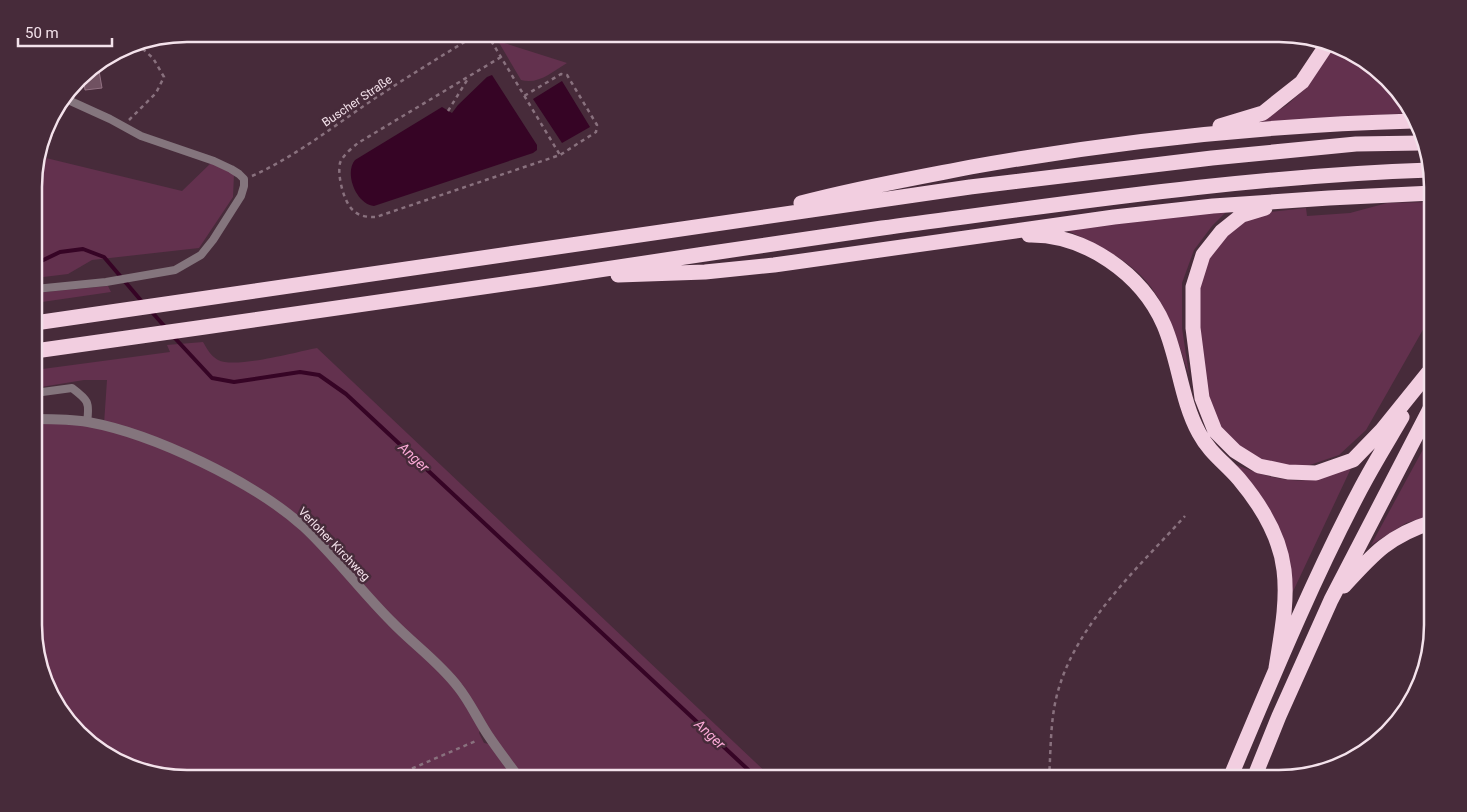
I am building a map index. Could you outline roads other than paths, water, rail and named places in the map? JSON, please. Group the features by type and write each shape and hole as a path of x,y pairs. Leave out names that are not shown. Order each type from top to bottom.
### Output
{"highway":[{"path":"1192,135 1263,113 1302,82 1324,49"},
{"path":"735,220 829,195 899,180 1029,157 1192,135 1342,123 1408,121"},
{"path":"43,322 970,187 1212,158 1356,144 1418,143"},
{"path":"43,351 755,246 1212,185 1361,172 1423,170"},
{"path":"544,278 705,272 988,236 1114,217 1213,206 1424,193"},
{"path":"1329,198 1267,207 1242,215 1222,231 1203,255 1193,287 1193,328 1202,398 1215,431 1235,451 1259,466 1288,472 1316,473 1353,460 1382,430 1424,376"},
{"path":"988,236 1034,235 1064,240 1090,249 1124,273 1145,293 1164,325 1191,416 1200,435 1217,458 1245,487 1262,510 1276,537 1284,569 1285,607 1276,668"},
{"path":"1234,769 1276,668 1360,489 1424,378"},
{"path":"1258,769 1279,716 1331,600 1424,421"},
{"path":"1331,600 1368,560 1387,543 1411,529 1424,525"}],"street":[{"name":"Verloher Kirchweg","path":"42,419 87,422 116,429 188,456 250,489 282,510 304,527 393,623 443,669 459,688 488,736 514,770"}],"lane":[{"path":"43,288 106,282 175,270 201,255 213,240 241,196 244,186 244,179 239,174 214,161 141,136 71,101"},
{"path":"43,392 72,388 85,398 89,406 87,422"}],"waterway":[{"name":"Anger","path":"43,260 60,252 83,249 104,257 144,304"},
{"name":"Anger","path":"151,311 166,328"},
{"name":"Anger","path":"172,335 212,378 234,382 300,372 319,375 346,394 748,769"}]}
